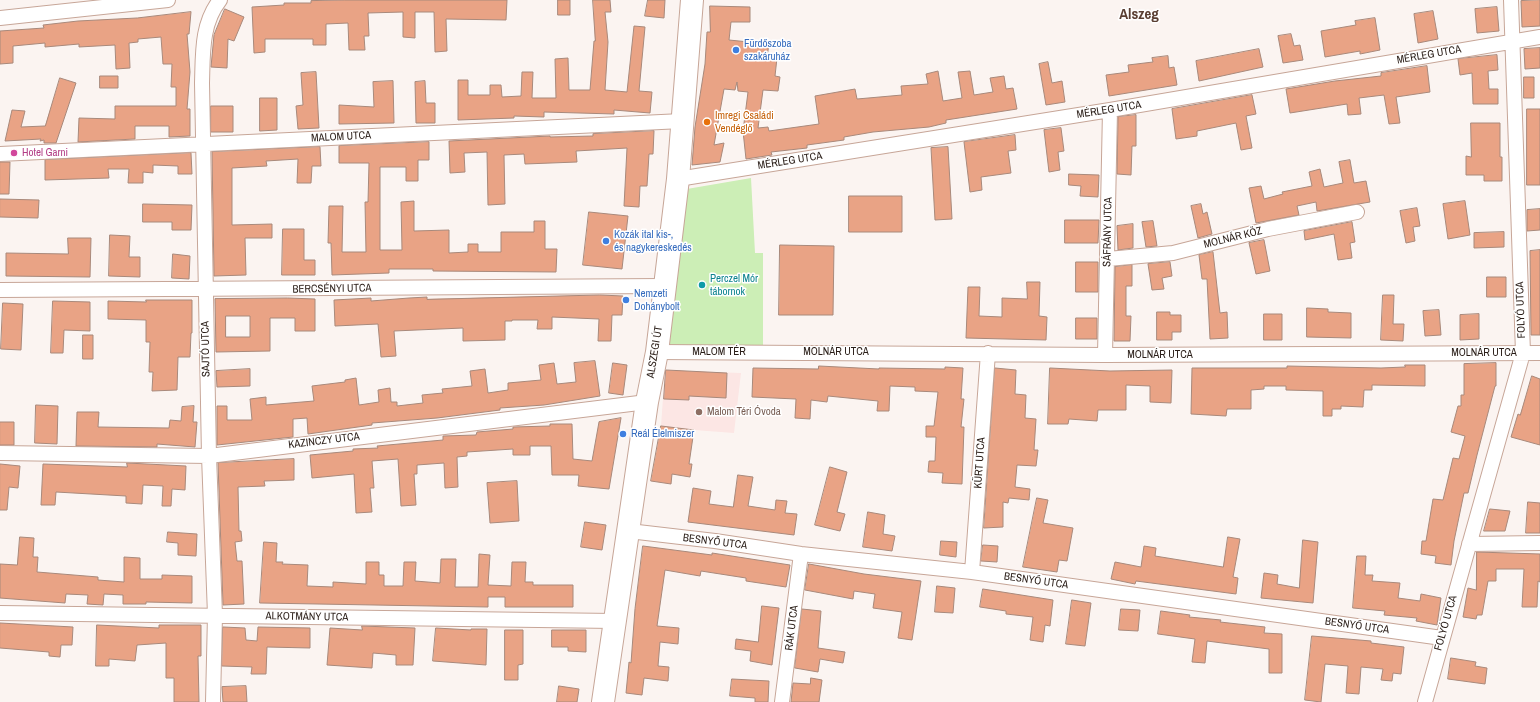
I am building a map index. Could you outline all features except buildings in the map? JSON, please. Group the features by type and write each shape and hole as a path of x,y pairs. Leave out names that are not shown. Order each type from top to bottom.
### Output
{"main road":[{"name":"ALSZEGI ÚT","path":"603,702 647,402 656,352 678,179 692,0"}],"street":[{"path":"0,18 139,1 168,0"},
{"name":"SAJTÓ UTCA","path":"213,702 215,615 209,456 202,83 205,29 213,9 220,0"},
{"name":"FOLYÓ UTCA","path":"1424,702 1523,353 1511,0"},
{"name":"MÉRLEG UTCA","path":"678,179 1110,110 1540,37"},
{"name":"SÁFRÁNY UTCA","path":"1105,355 1110,110"},
{"name":"MALOM UTCA","path":"0,154 682,121"},
{"name":"MOLNÁR KÖZ","path":"1108,259 1173,253 1268,229 1357,212"},
{"name":"BERCSÉNYI UTCA","path":"0,290 205,290 664,286"},
{"name":"MALOM TÉR","path":"656,352 781,352"},
{"name":"MOLNÁR UTCA","path":"781,352 1105,355 1540,353"},
{"name":"KÜRT UTCA","path":"972,572 988,353"},
{"name":"KAZINCZY UTCA","path":"0,453 209,456 647,402"},
{"name":"BESNYŐ UTCA","path":"629,531 715,541 801,554 972,572 1442,638"},
{"path":"1469,544 1540,543"},
{"name":"RÁK UTCA","path":"782,702 801,554"},
{"name":"ALKOTMÁNY UTCA","path":"0,613 615,621"}],"shaded area":[{"name":"Malom Téri Óvoda","path":"665,370 741,373 734,433 661,426"}],"green space":[{"path":"751,178 755,253 763,253 763,349 665,348 681,190"}],"place":[{"name":"Fürdőszoba szakáruház","path":"736,50"},
{"name":"Imregi Családi Vendéglő","path":"707,122"},
{"name":"Hotel Garni","path":"14,153"},
{"name":"Kozák ital kis-, és nagykereskedés","path":"606,241"},
{"name":"Perczel Mór tábornok","path":"702,285"},
{"name":"Nemzeti Dohánybolt","path":"626,300"},
{"name":"Malom Téri Óvoda","path":"699,412"},
{"name":"Reál Élelmiszer","path":"623,434"}],"district":[{"name":"Alszeg","path":"1139,15"}]}
